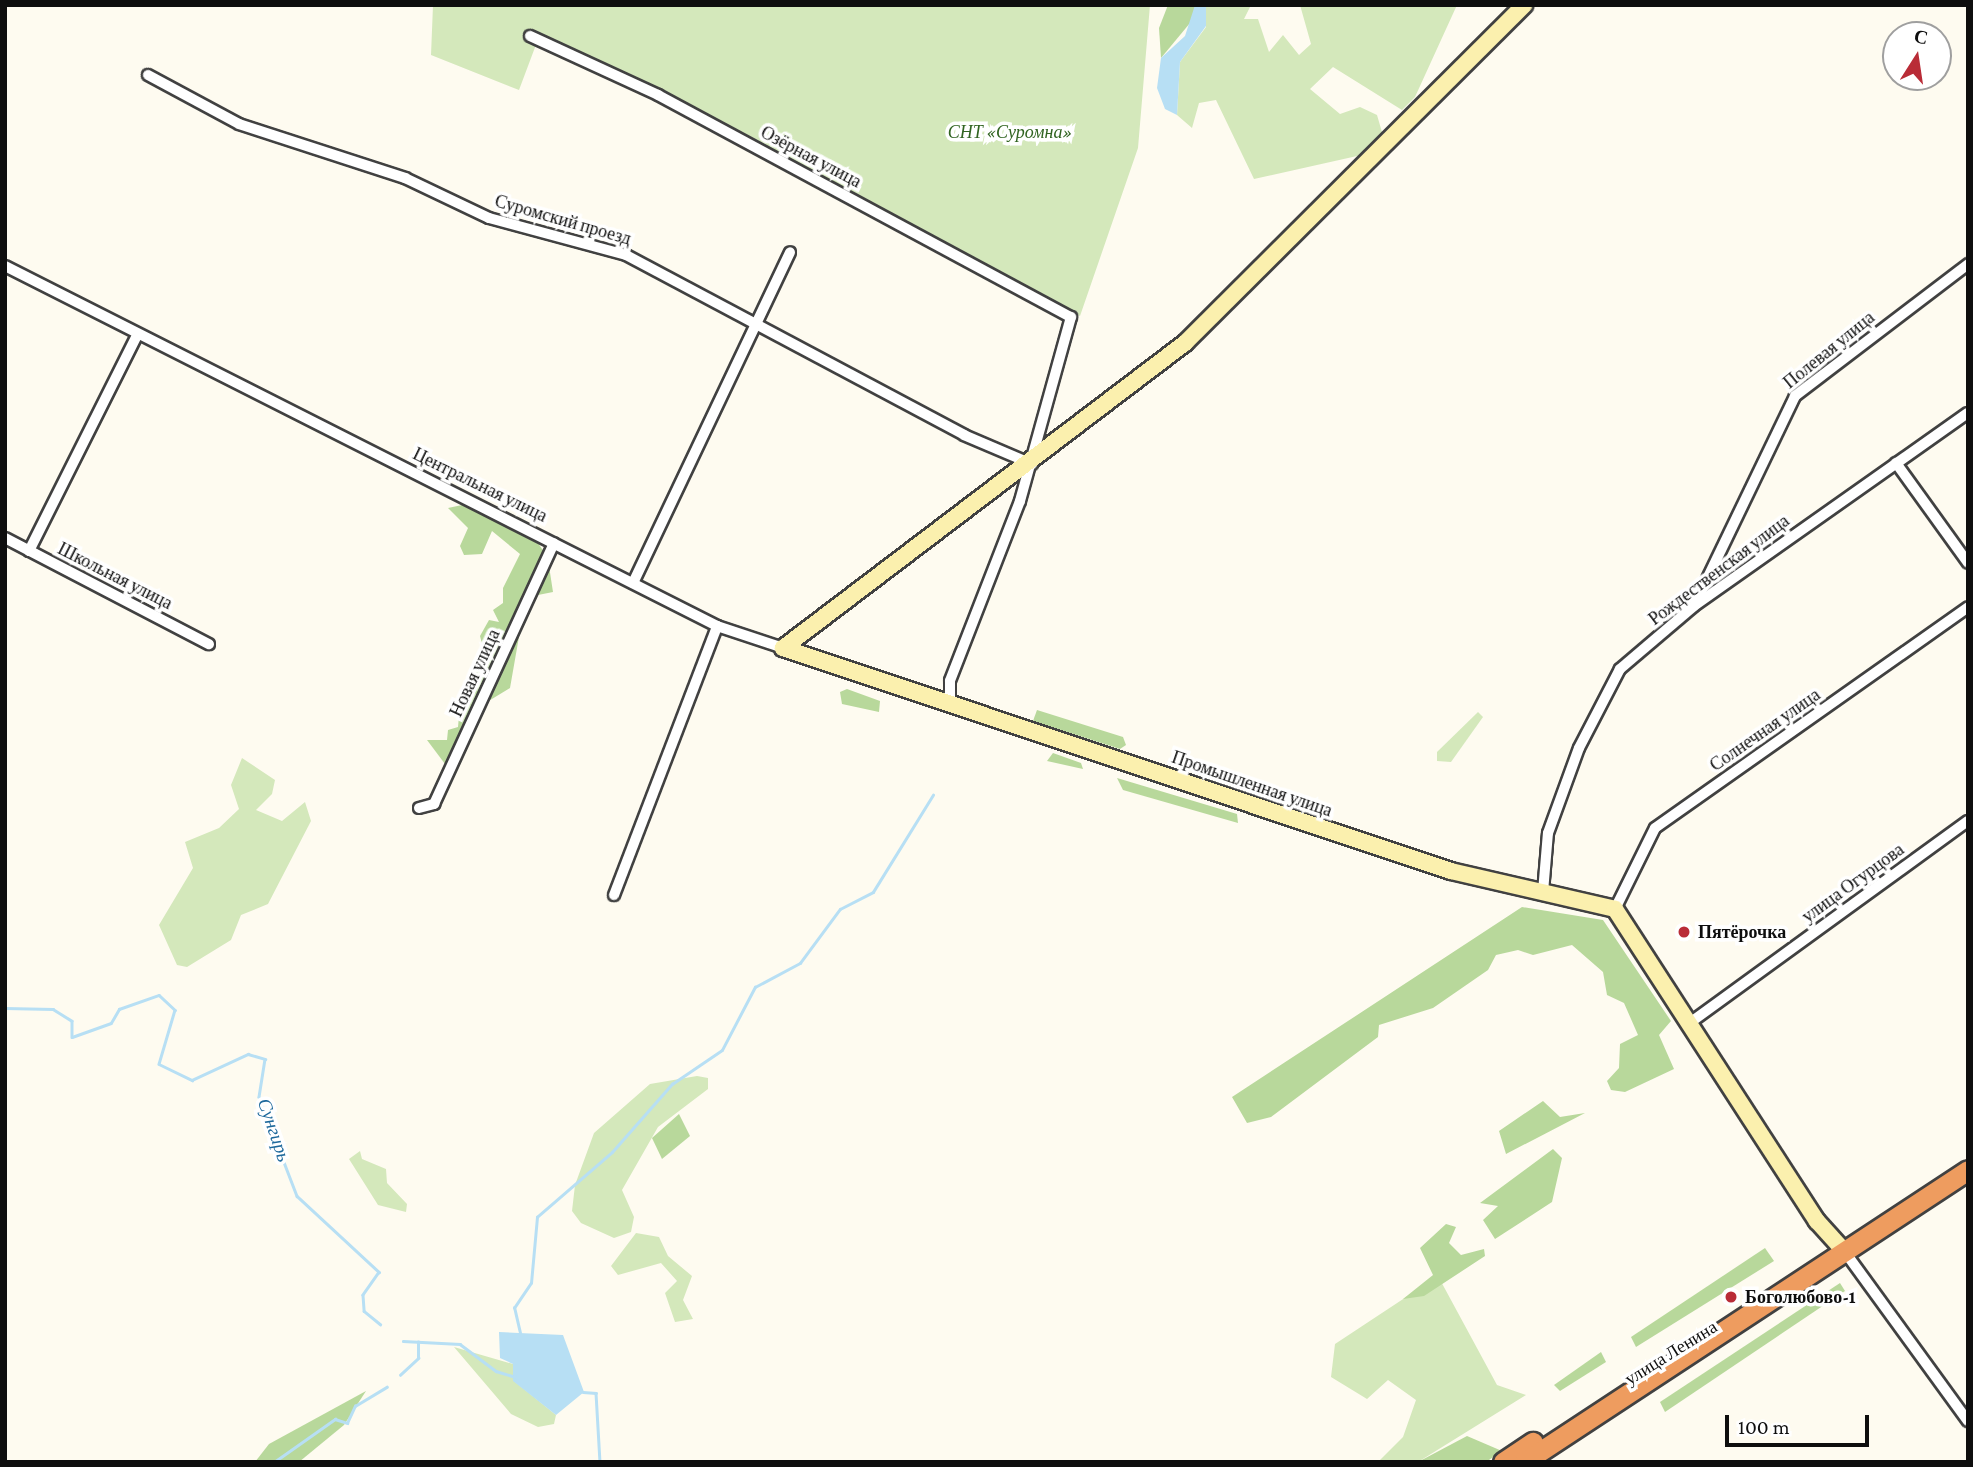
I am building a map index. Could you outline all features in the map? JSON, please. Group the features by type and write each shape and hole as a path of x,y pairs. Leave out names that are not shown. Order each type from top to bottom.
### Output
{"highway":[{"name":"улица Ленина","path":"1524,1462 1968,1170"},
{"name":"улица Ленина","path":"1503,1462 1737,1311 1845,1252"}],"street":[{"path":"783,648 1032,464 1185,343 1524,5"},
{"name":"Озёрная улица","path":"530,36 658,95 1071,317 1032,464"},
{"name":"Суромский проезд","path":"148,75 239,124 405,178 489,218 626,255 754,320 964,435 1032,464"},
{"path":"633,583 754,320 790,252"},
{"name":"Полевая улица","path":"1694,606 1795,396 1968,264"},
{"name":"Центральная улица","path":"5,266 717,626 950,706"},
{"path":"29,551 137,335"},
{"name":"Рождественская улица","path":"1543,892 1548,833 1579,748 1620,669 1694,606 1968,412"},
{"path":"1896,463 1968,563"},
{"path":"950,706 950,681 1032,464"},
{"name":"Школьная улица","path":"5,538 209,644"},
{"name":"Новая улица","path":"419,808 433,804 554,543"},
{"name":"Солнечная улица","path":"1615,909 1656,828 1968,607"},
{"path":"614,895 717,626"},
{"name":"Промышленная улица","path":"950,706 1451,871 1615,909"},
{"name":"улица Огурцова","path":"1691,1022 1968,821"},
{"path":"1615,909 1691,1022 1816,1222 1845,1252 1968,1421"}],"green space":[{"name":"СНТ «Суромна»","path":"433,5 1150,5 1138,148 1080,316 656,88 540,34 519,90 431,55"},
{"path":"1168,5 1195,5 1195,17 1161,58 1159,28"},
{"path":"1206,5 1251,5 1244,19 1258,19 1269,52 1283,35 1299,55 1311,44 1300,5 1457,5 1415,97 1402,110 1333,67 1310,89 1340,114 1360,107 1377,115 1384,139 1366,154 1254,179 1216,100 1199,103 1192,128 1177,115 1180,62 1206,27"},
{"path":"462,505 536,540 544,552 448,768 427,740 447,740 448,730 458,727 460,705 485,655 480,636 489,620 499,622 493,610 503,603 503,588 520,554 492,531 482,554 464,555 460,546 468,528 448,508"},
{"path":"549,566 553,592 538,595 520,631 510,688 487,702"},
{"path":"847,689 880,701 879,712 842,704 840,692"},
{"path":"1037,710 1123,737 1126,745 1120,749 1033,721"},
{"path":"1478,712 1483,717 1451,762 1437,761 1437,752"},
{"path":"1053,753 1081,763 1083,769 1047,761"},
{"path":"242,758 275,780 272,794 256,810 282,821 305,802 311,821 268,904 241,915 231,940 187,967 177,965 159,925 193,868 185,842 219,828 239,809 231,785"},
{"path":"1117,778 1237,814 1238,823 1123,790"},
{"path":"1522,907 1603,920 1671,1021 1659,1035 1674,1069 1625,1092 1611,1090 1607,1081 1619,1068 1620,1044 1638,1035 1624,1003 1607,995 1603,972 1572,945 1533,955 1518,950 1496,955 1488,970 1433,1008 1379,1025 1378,1037 1271,1117 1247,1123 1232,1097"},
{"path":"697,1076 708,1078 708,1089 658,1127 622,1190 634,1217 631,1232 614,1238 581,1223 572,1211 575,1185 594,1133 650,1084"},
{"path":"1543,1101 1560,1117 1585,1113 1506,1154 1499,1131"},
{"path":"679,1114 690,1136 662,1159 652,1138"},
{"path":"1553,1149 1562,1158 1552,1202 1495,1239 1483,1220 1498,1206 1480,1203"},
{"path":"360,1151 362,1159 386,1169 387,1183 407,1204 406,1212 378,1205 349,1159"},
{"path":"1446,1224 1456,1227 1449,1243 1461,1255 1484,1249 1485,1256 1424,1296 1403,1299 1433,1275 1420,1248"},
{"path":"636,1233 659,1237 668,1256 692,1276 683,1300 693,1319 675,1322 665,1293 677,1281 661,1263 618,1275 611,1266"},
{"path":"1765,1248 1774,1261 1636,1347 1631,1337"},
{"path":"1438,1276 1497,1385 1526,1395 1418,1462 1378,1462 1403,1437 1416,1400 1388,1380 1367,1399 1331,1377 1335,1344"},
{"path":"1840,1283 1845,1291 1665,1412 1660,1402"},
{"path":"454,1347 513,1364 514,1381 556,1415 554,1424 538,1427 511,1414"},
{"path":"1601,1352 1606,1362 1560,1391 1554,1385"},
{"path":"366,1391 344,1425 299,1462 255,1462 269,1444"},
{"path":"1467,1436 1502,1451 1486,1462 1418,1462"}],"water":[{"path":"1195,5 1206,5 1206,26 1180,62 1177,115 1165,109 1157,88 1161,58 1185,36"},
{"path":"499,1332 563,1335 584,1392 556,1415 513,1381 513,1364 500,1358"}],"waterway":[{"path":"520,1333 514,1308 531,1283 537,1217 612,1152 672,1084 722,1050 755,987 800,963 840,909 873,892 933,795"},
{"name":"Сунгирь","path":"5,1008 53,1009 72,1021 72,1037 111,1023 119,1009 159,995 175,1010 159,1064 192,1080 248,1054 265,1059 259,1097 297,1196 379,1272 363,1295 364,1311 380,1324"},
{"name":"Сунгирь","path":"403,1341 460,1344 496,1371 516,1377"},
{"path":"400,1375 418,1358 418,1342"},
{"path":"274,1462 335,1419 347,1423 355,1406 387,1387"},
{"name":"Сунгирь","path":"583,1392 596,1393 600,1462"}],"place":[{"name":"Пятёрочка","path":"1684,932"},
{"name":"Боголюбово-1","path":"1731,1297"}]}
